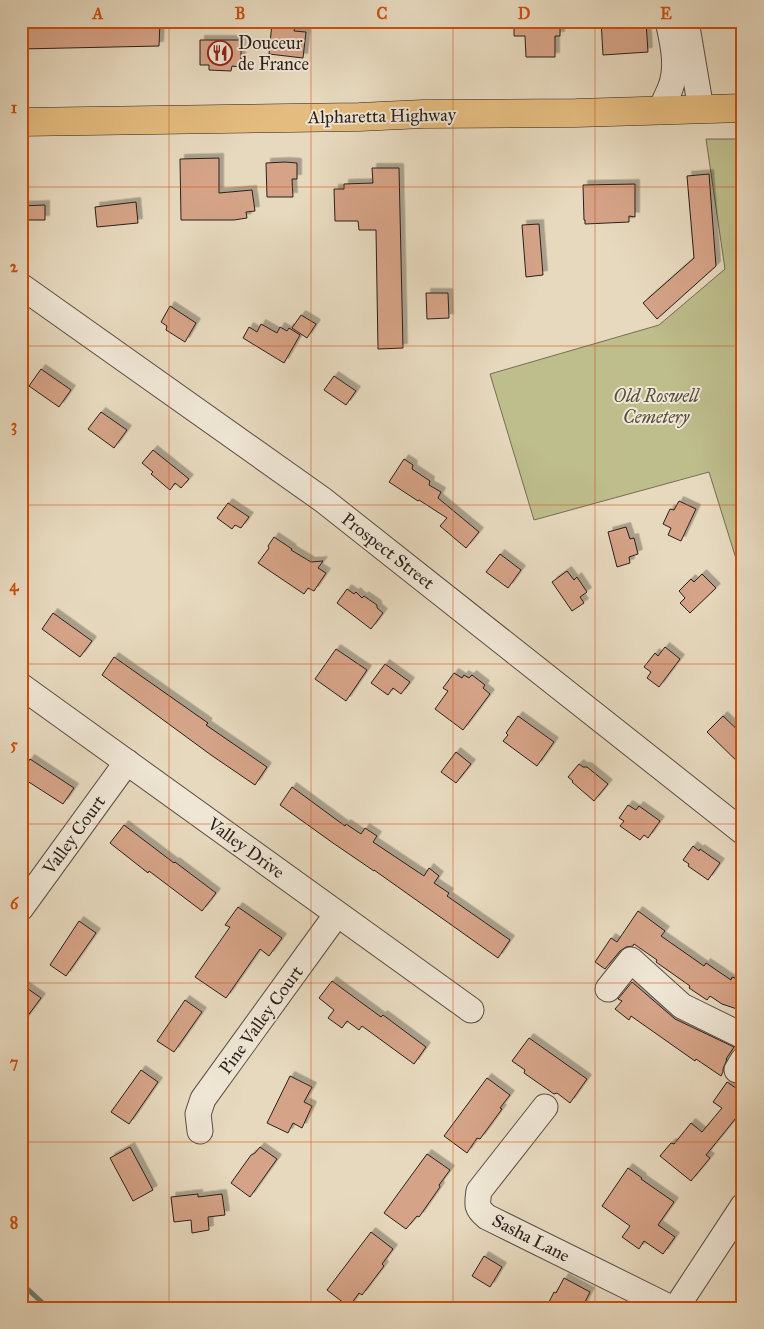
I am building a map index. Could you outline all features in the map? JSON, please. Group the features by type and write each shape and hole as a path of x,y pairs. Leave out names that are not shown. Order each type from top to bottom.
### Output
{"highway":[{"name":"Alpharetta Highway","path":"21,122 743,108"}],"street":[{"path":"693,59 700,37 694,21"},
{"path":"677,22 693,59 701,109"},
{"path":"660,111 674,74 677,22"},
{"name":"Prospect Street","path":"21,286 323,500 743,832"},
{"name":"Valley Drive","path":"21,686 471,1010"},
{"name":"Valley Court","path":"21,908 126,762"},
{"name":"Pine Valley Court","path":"200,1131 198,1114 203,1100 338,914"},
{"path":"608,989 631,960 682,1006 743,1036"},
{"name":"Sasha Lane","path":"544,1107 479,1191 477,1204 480,1212 671,1308"},
{"path":"676,1308 743,1206"}],"green space":[{"name":"Old Roswell Cemetery","path":"706,139 743,139 743,581 709,472 534,520 490,374 659,325 725,269"}],"building":[{"path":"21,21 160,21 159,46 21,49"},
{"path":"514,21 560,21 560,36 555,36 555,57 526,57 525,36 514,36"},
{"path":"601,21 646,21 648,52 603,55"},
{"path":"272,23 295,26 294,31 306,32 303,58 269,54"},
{"name":"Douceur de France","path":"200,40 241,40 241,67 232,66 231,71 209,70 209,65 200,65"},
{"path":"219,158 219,193 252,190 255,211 246,212 247,218 234,220 181,220 180,159"},
{"path":"266,163 297,163 297,179 292,179 293,197 267,197"},
{"path":"372,168 399,168 403,348 378,349 376,230 359,230 358,221 335,221 334,189 344,189 344,184 373,183"},
{"path":"709,174 716,266 657,319 643,303 694,258 687,176"},
{"path":"635,184 635,217 629,216 629,222 585,224 583,185"},
{"path":"136,202 138,223 97,227 95,207"},
{"path":"45,205 45,220 21,220 21,206"},
{"path":"539,224 543,275 526,277 522,225"},
{"path":"426,293 448,293 449,318 427,319"},
{"path":"170,306 196,323 185,342 166,330 167,326 161,322"},
{"path":"301,315 316,324 307,338 292,328"},
{"path":"261,324 277,333 280,327 287,331 289,328 300,335 284,363 243,338 249,327 257,332"},
{"path":"41,369 71,390 59,407 29,386"},
{"path":"334,376 356,391 346,405 324,390"},
{"path":"101,412 127,430 114,448 88,429"},
{"path":"153,450 189,479 181,488 175,483 170,490 151,474 153,472 142,463"},
{"path":"404,459 413,465 412,469 430,481 429,485 441,492 438,498 479,532 466,548 440,526 447,518 389,482"},
{"path":"679,501 696,509 681,541 668,535 671,528 663,524 670,509 674,510"},
{"path":"228,503 249,517 241,528 235,525 232,529 217,518"},
{"path":"626,527 630,539 634,538 638,554 629,557 630,563 617,567 608,532"},
{"path":"274,537 311,562 323,561 318,568 326,573 314,591 308,588 304,594 258,563 269,548 268,546"},
{"path":"500,554 521,570 508,588 486,572"},
{"path":"567,571 574,580 577,577 587,592 580,597 584,603 572,611 552,582"},
{"path":"702,574 716,588 690,613 680,603 685,598 679,591 691,579 694,582"},
{"path":"347,589 354,594 356,592 362,598 364,596 377,605 377,608 383,613 371,629 337,603"},
{"path":"53,613 92,641 80,657 42,629"},
{"path":"665,647 680,659 659,687 647,678 651,672 644,667 655,653 658,656"},
{"path":"336,649 367,670 346,701 315,679"},
{"path":"114,657 208,723 206,725 267,767 255,785 102,675"},
{"path":"385,664 410,682 401,694 393,688 388,695 371,683"},
{"path":"454,673 462,678 464,675 469,678 472,675 485,685 483,688 490,694 463,730 435,709 448,691 443,688"},
{"path":"518,716 554,742 537,766 503,741 508,735 506,733"},
{"path":"723,716 743,735 743,767 707,732"},
{"path":"456,752 471,764 456,783 441,772"},
{"path":"30,759 74,788 63,804 21,777 21,772"},
{"path":"579,764 587,767 608,784 594,801 568,777"},
{"path":"292,787 345,826 346,824 361,834 365,828 377,836 373,842 424,876 429,868 439,876 434,883 449,893 447,896 510,940 498,958 280,805"},
{"path":"628,805 636,810 639,806 660,821 648,838 644,835 640,840 620,826 624,821 619,818"},
{"path":"124,825 216,893 202,911 149,871 148,873 110,843"},
{"path":"693,846 720,863 708,880 688,866 689,864 683,860"},
{"path":"238,907 282,938 269,956 260,949 226,998 195,977 230,927 225,925"},
{"path":"638,911 665,931 661,936 704,966 706,963 731,980 732,977 743,981 743,1011 722,1004 710,996 707,1000 634,944 620,951 605,969 595,962 611,938 617,942"},
{"path":"79,921 96,933 66,976 50,965"},
{"path":"332,981 426,1047 414,1064 362,1026 359,1030 347,1021 342,1028 328,1018 334,1010 319,998"},
{"path":"632,982 675,1019 734,1047 726,1059 721,1076 696,1059 695,1061 631,1016 629,1020 615,1009 622,1001 618,999"},
{"path":"21,984 41,998 21,1025"},
{"path":"185,1000 202,1012 174,1052 157,1041"},
{"path":"529,1038 587,1079 570,1103 524,1073 525,1070 512,1061"},
{"path":"141,1070 158,1082 129,1124 111,1112"},
{"path":"290,1076 312,1087 304,1102 312,1106 302,1128 293,1123 288,1133 267,1123"},
{"path":"487,1078 510,1095 480,1139 477,1138 467,1153 444,1136"},
{"path":"727,1082 743,1093 743,1123 736,1118 706,1155 710,1158 691,1181 660,1156 671,1143 674,1144 691,1123 702,1132 722,1108 713,1102"},
{"path":"130,1147 153,1190 133,1201 110,1158"},
{"path":"260,1147 277,1159 250,1197 231,1183 251,1155"},
{"path":"427,1154 450,1170 419,1217 417,1216 406,1229 384,1213"},
{"path":"628,1168 674,1202 658,1225 675,1237 663,1254 644,1241 639,1249 622,1237 630,1226 602,1206"},
{"path":"198,1194 198,1197 222,1194 225,1215 208,1217 209,1230 192,1233 191,1220 174,1222 171,1197"},
{"path":"371,1232 393,1249 382,1264 384,1266 362,1295 359,1293 349,1307 327,1290"},
{"path":"484,1256 502,1267 490,1287 472,1276"},
{"path":"564,1278 590,1292 582,1308 546,1308 554,1292 556,1293"}],"waterway":[{"path":"21,1283 48,1308"}],"place":[{"name":"Douceur de France","path":"220,53"}]}
